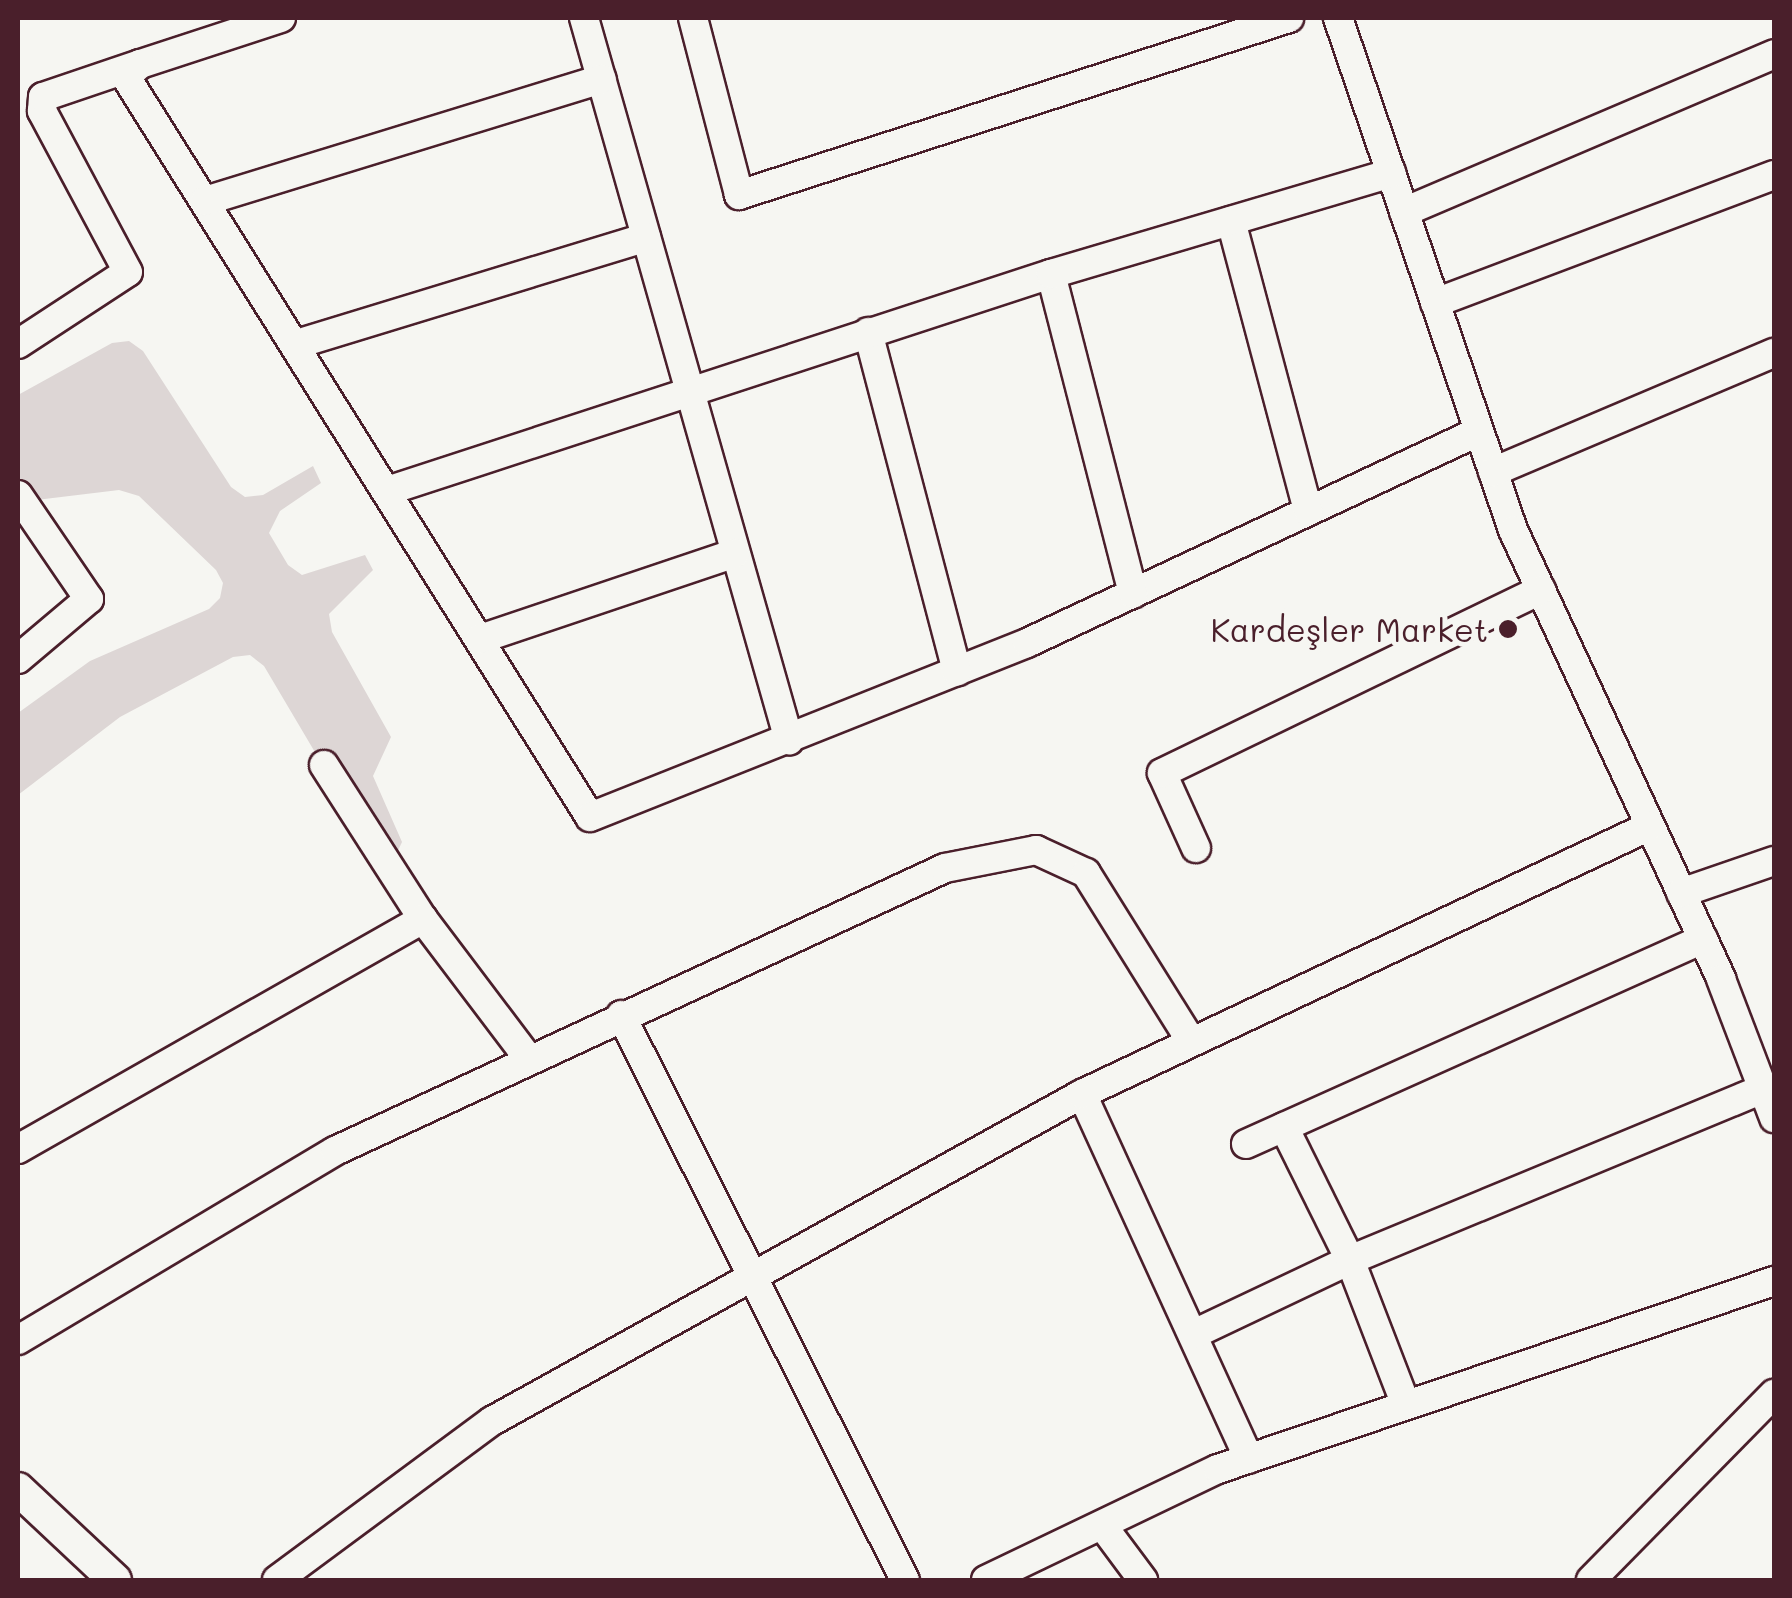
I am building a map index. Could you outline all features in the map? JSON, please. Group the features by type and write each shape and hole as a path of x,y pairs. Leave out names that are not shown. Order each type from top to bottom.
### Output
{"street":[{"path":"18,344 128,272 42,112 43,97 281,18"},
{"path":"584,18 789,740"},
{"path":"693,18 739,195 1289,18"},
{"path":"1338,18 1493,472 1541,590 1703,938 1774,1118"},
{"path":"1404,212 1774,54"},
{"path":"140,64 126,78 297,344 590,818 957,672 1479,431"},
{"path":"206,201 602,80"},
{"path":"388,490 689,388 1050,274 1390,173"},
{"path":"1435,303 1774,175"},
{"path":"1231,220 1308,512"},
{"path":"297,344 646,237"},
{"path":"1050,274 1133,594"},
{"path":"868,332 957,672"},
{"path":"1493,472 1774,354"},
{"path":"18,495 89,599 18,659"},
{"path":"480,639 736,553"},
{"path":"1196,848 1162,774 1541,590"},
{"path":"324,765 423,919 528,1059"},
{"path":"276,1580 492,1421 1082,1094 1650,826"},
{"path":"18,1340 335,1151 945,868 1036,850 1086,873 1190,1042"},
{"path":"1681,893 1774,861"},
{"path":"18,1149 423,919"},
{"path":"1246,1144 1703,938"},
{"path":"620,1016 755,1276 904,1580"},
{"path":"1194,1334 1350,1260 1763,1089"},
{"path":"1082,1094 1249,1458"},
{"path":"1284,1127 1350,1260 1406,1405"},
{"path":"986,1580 1249,1458 1774,1281"},
{"path":"1591,1580 1774,1394"},
{"path":"18,1489 115,1580"},
{"path":"1102,1524 1142,1580"}],"shaded area":[{"path":"129,341 143,351 231,487 245,497 263,495 313,466 321,483 280,511 269,533 288,565 302,575 365,555 373,570 329,614 332,632 391,737 373,776 402,842 387,874 264,666 250,655 233,657 120,717 18,795 18,713 90,661 209,609 220,598 223,583 216,570 139,496 119,490 28,501 18,488 18,395 112,343"}],"place":[{"name":"Kardeşler Market","path":"1508,629"}]}
